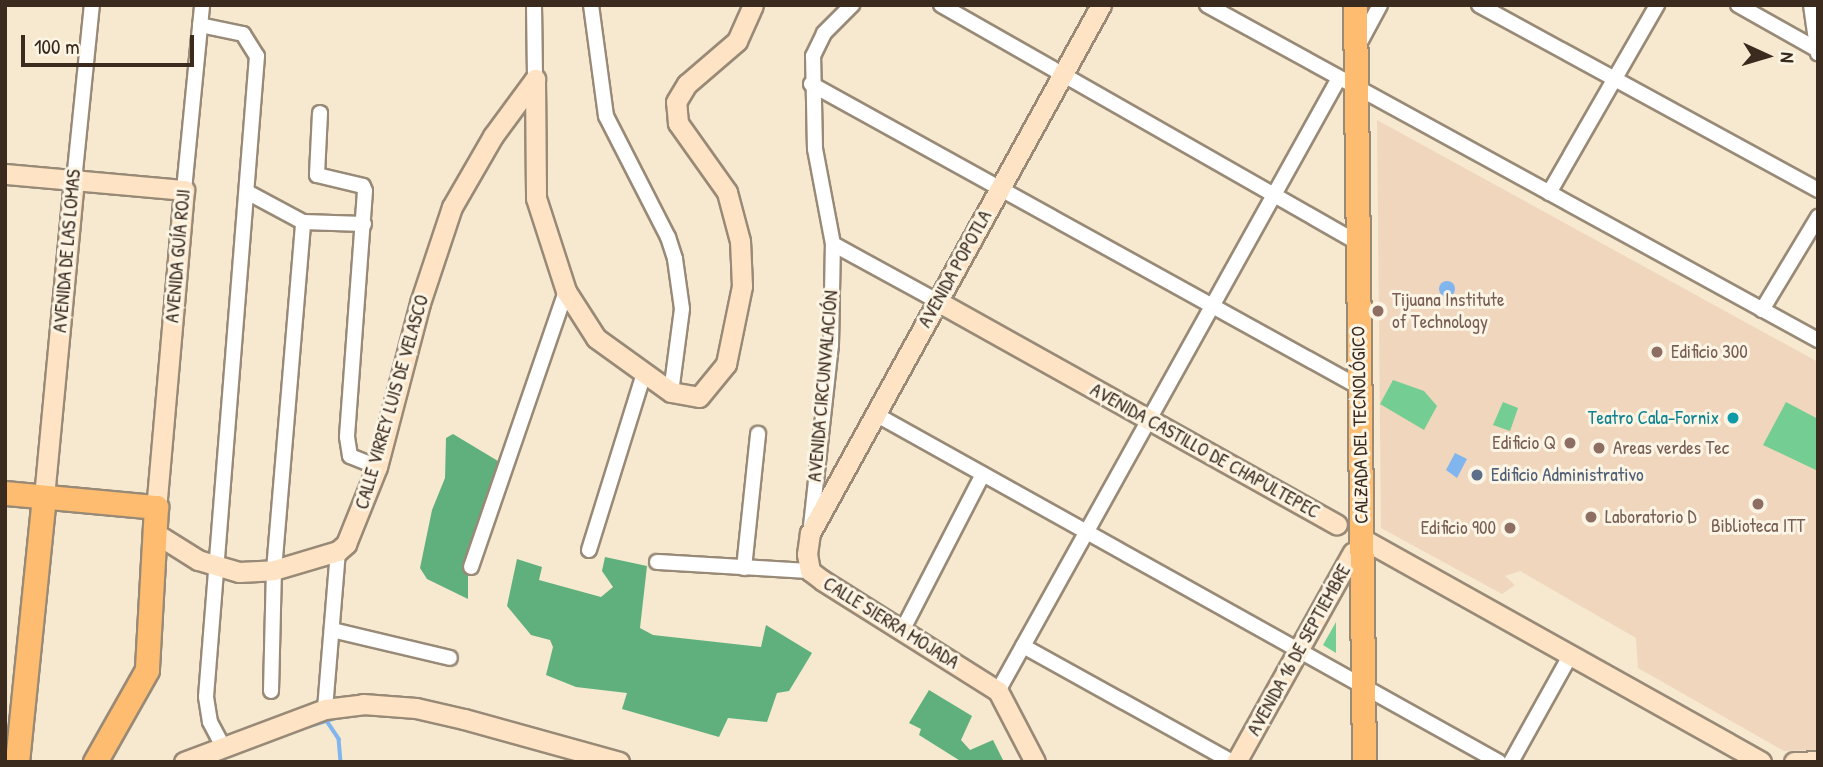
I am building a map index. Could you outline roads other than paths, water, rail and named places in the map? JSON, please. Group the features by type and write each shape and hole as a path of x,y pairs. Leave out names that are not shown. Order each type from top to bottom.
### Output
{"main road":[{"name":"CALZADA DEL TECNOLÓGICO","path":"1355,5 1355,50 1348,83 1358,243 1357,545 1364,762"},
{"path":"5,493 156,507 147,670 95,762"},
{"path":"17,762 44,497"}],"street":[{"name":"AVENIDA DE LAS LOMAS","path":"44,497 92,5"},
{"name":"AVENIDA GUÍA ROJI","path":"156,507 202,5"},
{"path":"541,5 534,13 536,198 566,291 596,338 671,392 699,397 708,392 726,364 742,286 733,207 719,179 678,123 676,102 687,84 737,41 753,5"},
{"path":"591,5 606,116 668,237 675,259 682,309 671,392"},
{"name":"AVENIDA CIRCUNVALACIÓN","path":"810,571 810,533 831,345 832,244 815,149 811,84 817,45 852,5"},
{"path":"941,5 1064,72 1358,243"},
{"name":"AVENIDA POPOTLA","path":"810,533 1101,5"},
{"path":"1207,5 1818,340"},
{"path":"1355,50 1380,5"},
{"path":"1479,5 1818,190"},
{"path":"1549,193 1657,5"},
{"path":"1738,5 1818,52"},
{"path":"1811,5 1818,52"},
{"path":"200,25 243,34 257,56 206,697 210,722 223,746"},
{"name":"CALLE VIRREY LUIS DE VELASCO","path":"338,551 354,531 377,467 420,303 452,207 493,136 535,79"},
{"path":"998,691 1212,304 1276,194 1348,83"},
{"path":"811,84 1359,387"},
{"path":"320,113 317,175 362,186 364,224 347,437 350,456 377,467"},
{"path":"5,174 184,190"},
{"path":"247,192 303,222 364,224"},
{"path":"1762,310 1818,216"},
{"path":"271,691 275,570 303,222"},
{"name":"AVENIDA CASTILLO DE CHAPULTEPEC","path":"832,244 1337,525 1357,545 1570,656 1761,762"},
{"path":"471,568 566,291"},
{"path":"589,550 644,373"},
{"path":"877,415 1499,762"},
{"path":"744,568 758,434"},
{"path":"903,629 983,474"},
{"path":"155,533 217,568 275,570 338,551 325,709"},
{"name":"AVENIDA 16 DE SEPTIEMBRE","path":"1234,762 1357,545"},
{"name":"CALLE SIERRA MOJADA","path":"657,562 810,571 998,691 1035,762"},
{"path":"332,630 450,657"},
{"path":"1023,646 1234,762"},
{"path":"1511,762 1570,656"},
{"path":"184,762 325,709 363,704 416,708 619,762"},
{"path":"1794,762 1818,761"}],"water":[{"path":"1447,281 1453,283 1453,295 1447,297 1441,295 1439,289 1441,283"},
{"path":"1455,453 1467,459 1457,478 1446,470"}],"waterway":[{"path":"300,729 346,715"},
{"path":"327,721 339,739 341,762"}],"place":[{"name":"Tijuana Institute of Technology","path":"1378,311"},
{"name":"Edificio 300","path":"1657,352"},
{"name":"Teatro Cala-Fornix","path":"1733,418"},
{"name":"Edificio Q","path":"1570,443"},
{"name":"Areas verdes Tec","path":"1599,448"},
{"name":"Edificio Administrativo","path":"1477,475"},
{"name":"Biblioteca ITT","path":"1758,504"},
{"name":"Laboratorio D","path":"1591,517"},
{"name":"Edificio 900","path":"1510,528"}]}
